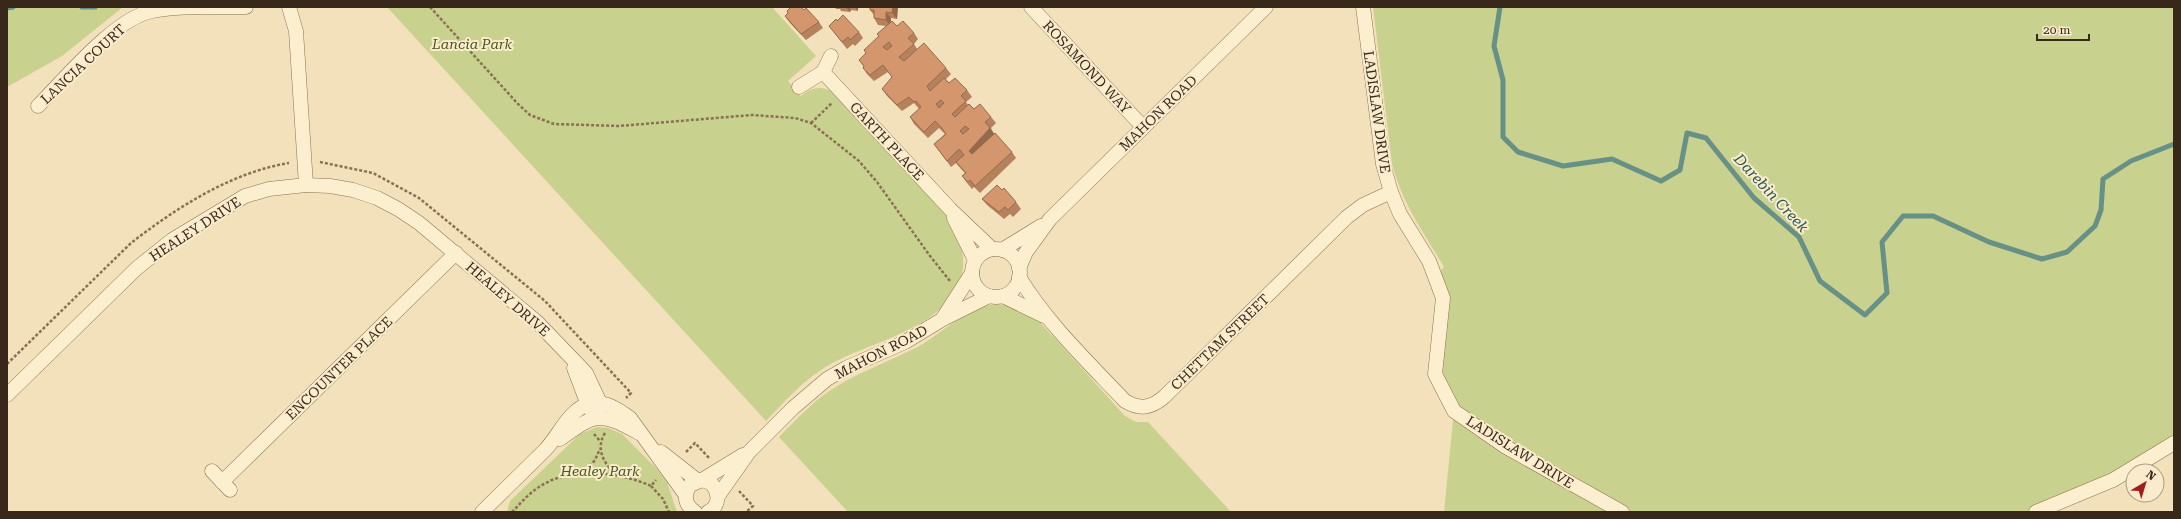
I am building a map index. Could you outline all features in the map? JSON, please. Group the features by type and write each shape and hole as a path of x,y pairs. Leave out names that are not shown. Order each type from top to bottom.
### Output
{"street":[{"name":"LANCIA COURT","path":"38,106 107,37 121,26 138,16 150,11 169,9 246,7"},
{"path":"289,7 297,46 306,185"},
{"name":"ROSAMOND WAY","path":"1031,7 1143,127"},
{"name":"MAHON ROAD","path":"1019,272 1026,252 1050,219 1266,7"},
{"name":"LADISLAW DRIVE","path":"1363,7 1382,156 1391,192 1400,214 1429,261 1443,298 1435,374 1454,411 1506,447 1622,512"},
{"path":"799,87 823,72 831,56"},
{"name":"GARTH PLACE","path":"823,72 951,210 997,250"},
{"name":"HEALEY DRIVE","path":"7,395 137,268 172,240 245,196 270,189 306,185 330,186 353,190 377,198 404,213 456,254 517,304 569,356 594,404 596,417"},
{"name":"CHETTAM STREET","path":"1019,272 1029,294 1053,323 1125,401 1141,408 1149,406 1164,397 1347,217 1363,205 1391,192"},
{"name":"GARTH PLACE","path":"951,210 973,267"},
{"name":"MAHON ROAD","path":"997,250 1050,219"},
{"path":"997,250 1013,257 1019,272 1014,289 996,296 977,287 973,267 980,255 997,250"},
{"name":"ENCOUNTER PLACE","path":"212,471 226,486 456,254"},
{"name":"MAHON ROAD","path":"943,318 960,293 973,267"},
{"name":"MAHON ROAD","path":"686,494 690,485 724,475 793,408 827,380 846,368 905,342 943,318 996,296"},
{"name":"CHETTAM STREET","path":"996,296 1030,308 1053,323"},
{"path":"482,512 546,448 573,414 594,404 615,414 646,440 671,466 686,494 687,505 695,512"},
{"path":"546,448 582,423 596,417 615,414"},
{"path":"2036,512 2066,507 2174,443"},
{"path":"671,466 700,481 711,483 725,512"},
{"name":"MAHON ROAD","path":"708,512 714,508 724,475"}],"path":[{"path":"430,7 518,104 530,115 542,121 554,124 619,126 752,115 795,118 811,124 859,161 877,182 930,256 960,293"},
{"path":"811,124 842,92"},
{"path":"7,364 131,243 144,233 212,190 233,179 271,166 288,163 321,162 373,173 419,198 546,301 631,393 615,414 600,441 600,448 606,464 617,476"},
{"path":"651,486 695,443 753,506 746,512"},
{"path":"582,474 595,460 600,448"},
{"path":"512,512 530,493 544,484 565,476 582,474 617,476 634,479 651,486 663,499 669,512"}],"green space":[{"path":"7,7 123,7 62,56 7,87"},
{"name":"Lancia Park","path":"387,7 772,7 816,56 788,81 801,96 816,88 833,92 945,214 953,226 963,253 963,267 962,274 953,294 940,309 922,322 902,333 839,360 813,375 766,421"},
{"path":"1373,7 2174,7 2174,443 2134,463 2125,463 2125,468 2036,512 1444,512 1454,411 1435,374 1443,298 1435,276 1444,267 1408,205 1392,164"},
{"path":"998,304 1011,306 1038,320 1125,416 1136,422 1148,422 1231,512 848,512 779,437 817,400 842,383 921,345 967,314 987,305"},
{"name":"Healey Park","path":"597,427 608,428 622,434 656,468 667,482 677,512 507,512 510,501 580,434"}],"building":[{"path":"791,7 801,7 804,10 806,8 819,22 801,34 785,16"},
{"path":"870,7 893,7 892,13 886,12 886,20 874,18 874,10 870,10"},
{"path":"843,15 859,32 850,40 848,37 842,42 829,26"},
{"path":"892,21 897,26 903,21 914,33 908,38 914,44 899,57 904,61 924,43 946,68 927,86 930,91 944,78 949,83 955,78 967,90 961,96 966,101 952,114 955,117 969,104 974,109 980,104 991,117 985,122 990,128 969,151 972,154 995,133 1012,152 975,186 970,180 968,182 962,176 966,173 956,162 964,155 959,149 947,161 934,144 946,134 941,127 935,121 924,132 910,117 921,107 916,101 914,102 909,97 897,105 882,89 892,77 883,65 870,75 863,68 864,66 859,60 866,53 864,50 879,36 877,34","holes":["889,42 892,46 887,50 883,47","941,100 944,103 939,108 936,104","965,126 969,129 963,134 960,131"]},
{"path":"997,185 1002,190 1004,188 1016,202 1008,210 1005,207 999,212 982,199"}],"waterway":[{"name":"Darebin Creek","path":"7,8 13,7"},
{"name":"Darebin Creek","path":"82,7 95,7"},
{"name":"Darebin Creek","path":"1500,7 1494,46 1503,80 1503,137 1518,152 1563,166 1612,159 1661,181 1680,170 1687,133 1706,138 1754,198 1799,237 1820,281 1865,315 1887,293 1882,242 1903,216 1933,216 1989,242 2042,259 2067,252 2095,226 2101,210 2103,179 2131,161 2174,144"}]}
